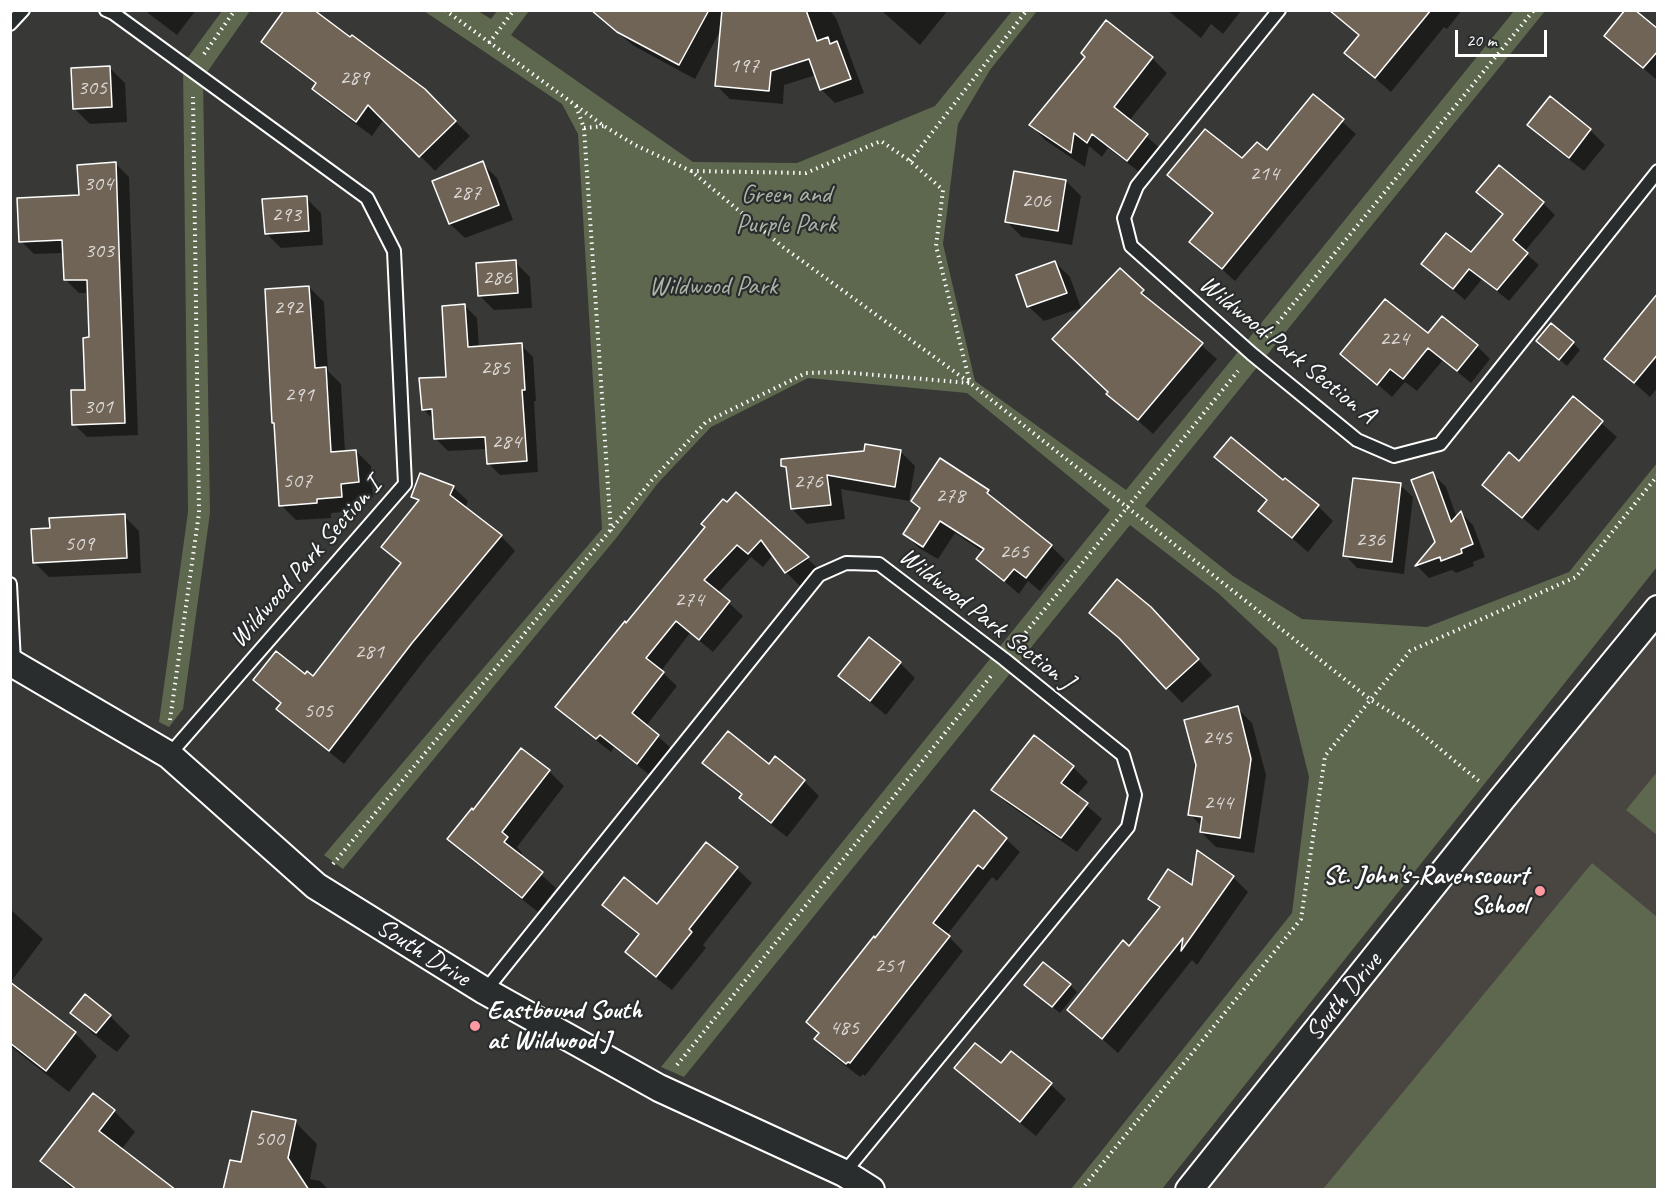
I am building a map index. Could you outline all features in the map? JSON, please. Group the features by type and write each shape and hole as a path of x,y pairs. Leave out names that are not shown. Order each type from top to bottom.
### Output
{"street":[{"name":"South Drive","path":"1189,1190 1501,800 1658,609"},
{"name":"South Drive","path":"12,662 169,755 316,886 485,991 659,1088 844,1173 871,1190"}],"lane":[{"path":"10,24 23,10"},
{"name":"Wildwood Park Section I","path":"106,10 367,198 394,251 405,484 169,755"},
{"name":"Wildwood Park Section A","path":"1279,10 1137,186 1124,218 1131,246 1252,354 1357,440 1394,456 1440,444 1658,171"},
{"name":"Wildwood Park Section J","path":"485,991 819,574 846,563 879,564 1004,659 1123,755 1135,795 1128,827 844,1173"},
{"path":"10,584 12,662"}],"path":[{"path":"169,755 170,727 199,513 192,71 235,10"},
{"path":"445,10 604,126 635,145 692,171 783,248 970,383 1371,699 1410,724 1501,800"},
{"path":"489,43 514,10"},
{"path":"910,162 1027,10"},
{"path":"659,1088 1004,659 1534,10"},
{"path":"576,105 584,128 611,531"},
{"path":"584,128 604,126"},
{"path":"692,171 806,173 881,141 910,162 943,190 936,246 970,383"},
{"path":"316,886 652,480 706,422 806,373 841,372 970,383"},
{"path":"1081,1190 1301,919 1325,756 1410,651 1576,577 1658,475"}],"shaded area":[{"name":"St. John's-Ravenscourt School","path":"1657,592 1657,1189 1188,1189"}],"green space":[{"path":"222,11 250,11 203,78 210,513 183,709 169,727 159,722 188,512 183,64"},
{"name":"Wildwood Park","path":"424,11 478,11 491,19 497,11 529,11 511,35 693,162 797,163 935,106 1012,11 1037,11 990,70 958,124 943,244 975,381 1126,490 1514,11 1545,11 1145,506 1233,576 1302,619 1427,627 1569,572 1657,463 1657,567 1162,1189 1071,1189 1292,913 1309,777 1277,648 1218,593 1130,525 684,1077 661,1067 1110,510 967,393 808,378 711,427 658,483 617,537 343,869 324,855 602,529 578,134 562,104"},
{"path":"1657,772 1657,835 1626,810"},
{"path":"1592,863 1657,917 1657,1189 1323,1189"}],"building":[{"path":"284,10 314,10 425,89 456,121 419,157 368,105 356,122 312,89 316,83 261,42"},
{"path":"591,10 709,10 679,65 617,32"},
{"path":"722,10 806,10 817,41 828,37 830,44 837,41 851,79 820,90 809,59 771,71 769,91 715,86"},
{"path":"1329,10 1431,10 1375,78 1344,53 1359,35"},
{"path":"1625,10 1635,10 1658,29 1658,51 1643,68 1604,36"},
{"path":"1106,20 1153,57 1114,107 1148,134 1127,161 1092,134 1087,143 1074,133 1071,153 1029,125 1085,57 1081,53"},
{"path":"110,66 112,107 73,109 71,68"},
{"path":"1313,94 1344,119 1222,269 1189,242 1213,213 1167,175 1205,129 1242,158 1257,142 1267,150"},
{"path":"1550,96 1591,129 1569,158 1527,125"},
{"path":"483,161 499,205 449,224 432,181"},
{"path":"116,162 125,423 72,425 71,390 85,390 83,338 89,337 87,280 64,280 62,240 19,242 17,198 79,195 77,165"},
{"path":"1499,165 1544,202 1513,240 1528,253 1497,290 1469,269 1453,289 1421,264 1446,233 1471,252 1503,214 1476,192"},
{"path":"1014,171 1066,180 1058,231 1005,222"},
{"path":"307,196 309,231 265,234 262,199"},
{"path":"516,260 518,293 478,296 476,263"},
{"path":"1055,261 1067,293 1027,307 1016,275"},
{"path":"1120,268 1144,290 1141,293 1203,343 1138,420 1106,394 1108,392 1052,339"},
{"path":"309,286 315,368 326,367 331,452 356,450 359,482 341,484 342,497 317,499 317,503 279,506 265,289"},
{"path":"1658,293 1658,354 1634,383 1604,359"},
{"path":"1385,299 1428,333 1442,316 1478,345 1457,371 1428,348 1403,379 1390,369 1377,385 1340,354"},
{"path":"465,304 468,347 522,343 525,390 522,390 527,461 487,464 485,437 434,439 432,409 422,410 419,378 446,377 442,306"},
{"path":"1551,323 1574,342 1559,360 1536,341"},
{"path":"1573,396 1603,421 1522,518 1482,485 1509,452 1519,461"},
{"path":"1231,437 1283,480 1285,478 1319,505 1292,538 1258,511 1267,500 1214,457"},
{"path":"865,444 901,450 895,487 827,475 831,505 791,509 786,467 781,466 781,459 864,451"},
{"path":"940,458 989,490 987,493 1052,545 1026,578 1014,569 1004,581 976,559 984,549 940,521 923,547 903,534 920,508 911,501"},
{"path":"1433,472 1451,522 1461,511 1473,544 1461,549 1462,553 1441,561 1440,557 1415,566 1435,542 1411,480"},
{"path":"420,473 454,486 450,495 502,535 412,643 329,751 276,709 281,703 253,680 276,651 305,674 307,671 313,676 401,563 381,547 419,500 411,497"},
{"path":"1353,478 1401,483 1392,562 1343,556"},
{"path":"736,492 809,557 785,573 761,540 748,554 737,545 704,580 730,601 699,640 676,621 646,658 664,672 632,713 659,735 637,764 600,735 596,739 555,707 705,527 701,524 723,499 727,502"},
{"path":"125,514 127,558 33,563 31,529 50,528 49,518"},
{"path":"1117,579 1151,607 1199,659 1166,689 1119,638 1089,613"},
{"path":"869,637 901,662 870,701 838,676"},
{"path":"1238,706 1251,759 1240,838 1200,832 1202,817 1188,815 1196,765 1184,720"},
{"path":"728,731 769,764 775,756 805,780 771,823 739,798 742,794 702,763"},
{"path":"1034,735 1074,766 1061,783 1088,803 1061,838 991,790"},
{"path":"521,748 550,770 502,832 508,837 504,842 543,872 522,898 447,839 472,808 473,810"},
{"path":"974,810 1007,838 983,869 978,865 933,923 950,936 850,1063 846,1064 814,1039 819,1033 806,1022 874,936 875,938"},
{"path":"706,842 738,867 689,929 692,932 656,977 625,952 639,934 602,905 624,877 657,904"},
{"path":"1197,850 1234,876 1181,951 1183,938 1102,1039 1067,1010 1123,940 1129,946 1160,907 1148,899 1168,869 1192,885"},
{"path":"1043,962 1071,984 1052,1007 1024,985"},
{"path":"10,982 76,1032 46,1071 10,1043"},
{"path":"85,994 111,1015 96,1033 70,1013"},
{"path":"975,1043 1001,1063 1011,1051 1052,1083 1020,1122 954,1068"},
{"path":"93,1093 115,1110 99,1131 176,1190 77,1190 40,1161"},
{"path":"252,1111 296,1120 288,1158 309,1190 223,1190 230,1160 241,1162"}],"place":[{"name":"St. John's-Ravenscourt School","path":"1540,891"},
{"name":"Eastbound South at Wildwood J","path":"475,1026"}],"park label":[{"name":"Green and Purple Park","path":"786,210"}]}
